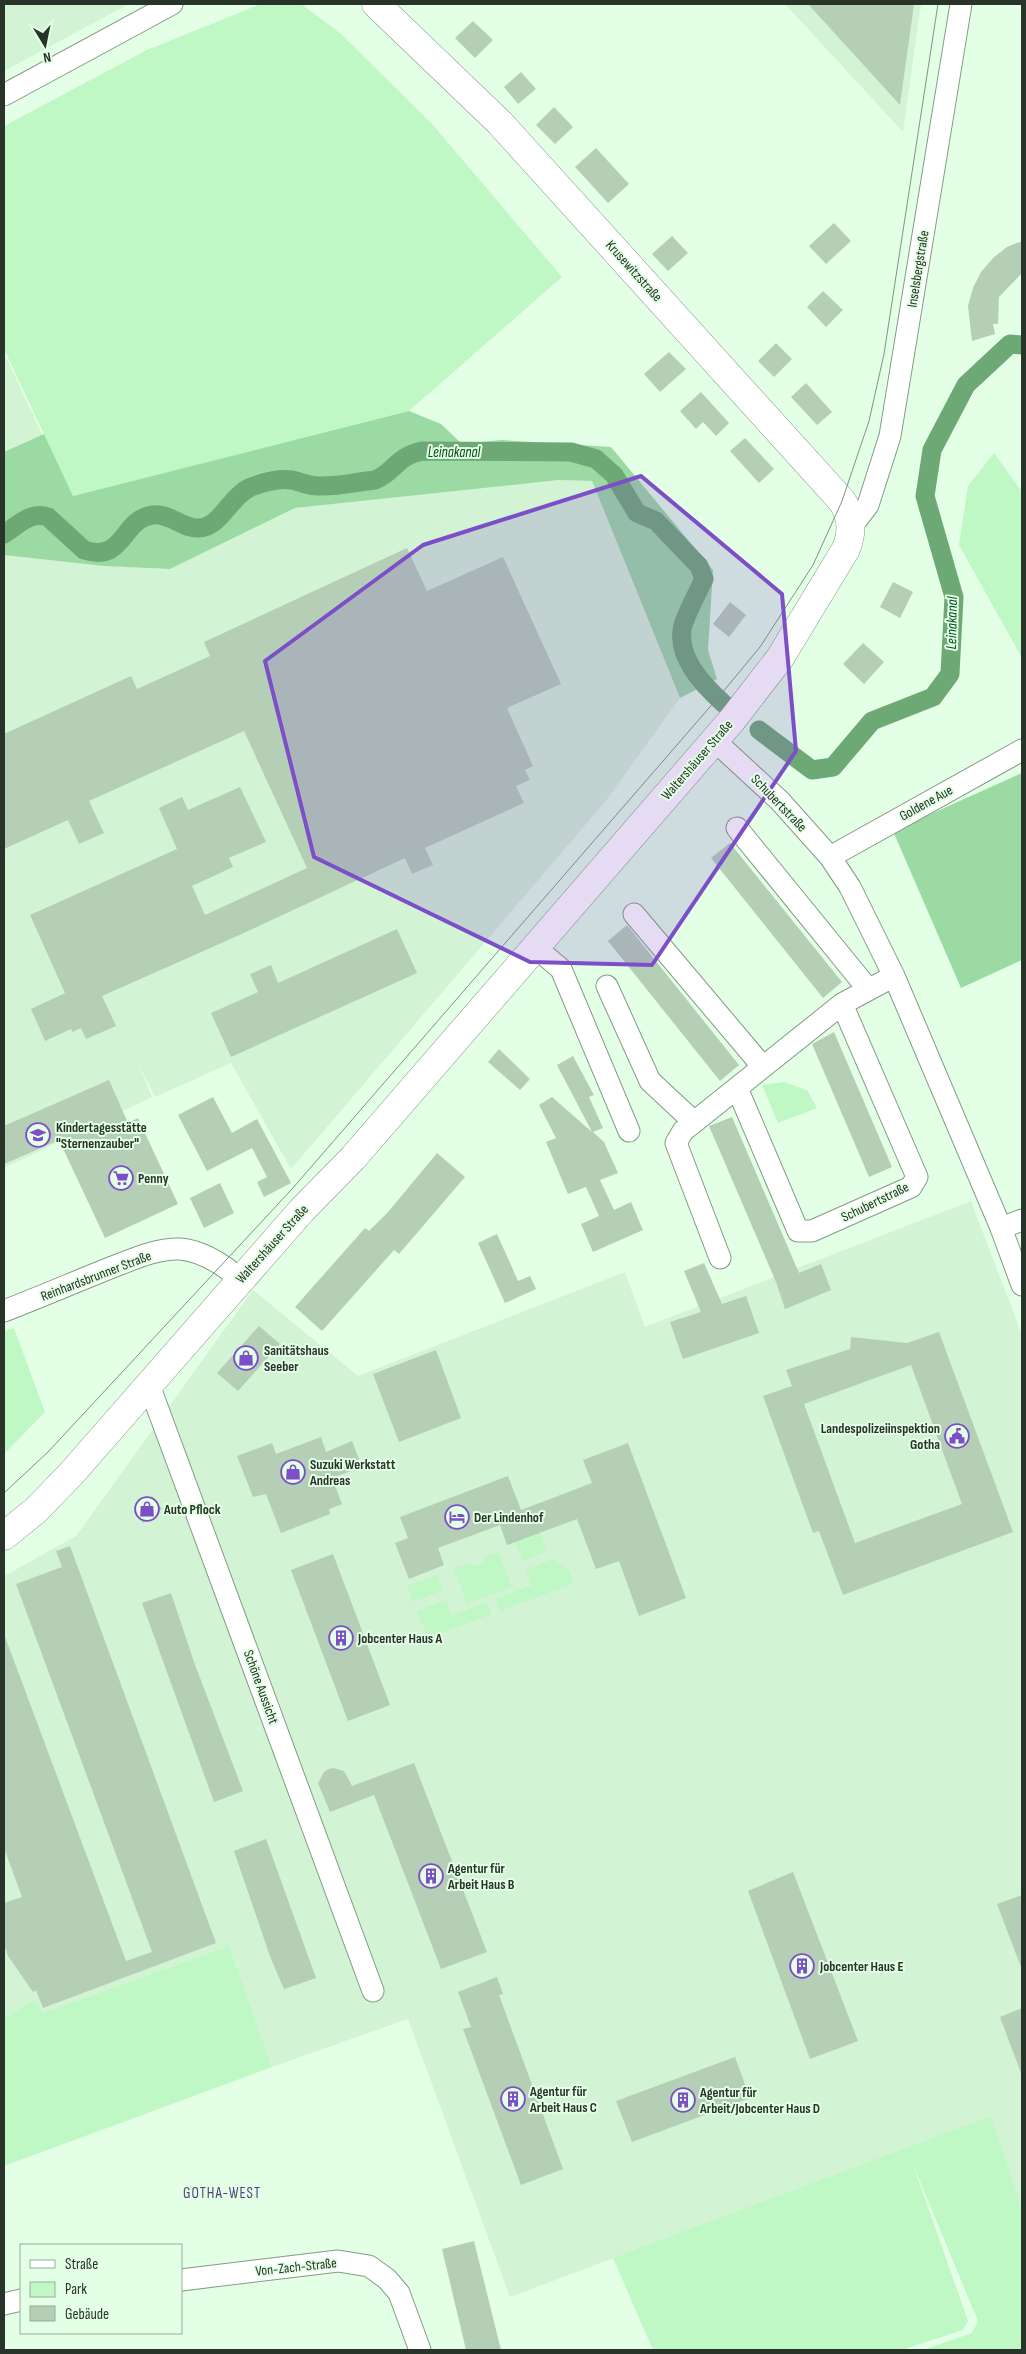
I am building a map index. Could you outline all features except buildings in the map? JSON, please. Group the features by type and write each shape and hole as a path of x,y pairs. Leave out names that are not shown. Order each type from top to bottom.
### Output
{"main road":[{"name":"Krusewitzstraße","path":"376,4 513,138 842,501 847,509 852,526"},
{"name":"Waltershäuser Straße","path":"4,1536 34,1511 71,1474 302,1210 359,1151 715,741 780,658 840,558 850,538 852,526"}],"street":[{"path":"4,95 172,4"},
{"name":"Inselsbergstraße","path":"852,526 868,505 890,436 961,4"},
{"name":"Schubertstraße","path":"715,741 780,801 830,857 850,887 894,976 1001,1228 1022,1285"},
{"name":"Goldene Aue","path":"830,857 1022,750"},
{"path":"738,828 868,989"},
{"path":"634,914 763,1067"},
{"path":"535,947 562,969 630,1131"},
{"path":"720,1258 676,1143 683,1131 842,1004 894,976"},
{"path":"607,986 650,1081 694,1122"},
{"name":"Schubertstraße","path":"737,1088 798,1231 812,1231 911,1188 916,1177 842,1004"},
{"path":"1001,1228 1022,1220"},
{"name":"Reinhardsbrunner Straße","path":"4,1311 135,1259 163,1251 180,1249 205,1255 224,1265 241,1280"},
{"name":"Schöne Aussicht","path":"148,1384 372,1991"},
{"name":"Von-Zach-Straße","path":"182,2280 338,2261 369,2266 387,2279 400,2294 420,2350"},
{"path":"4,2304 20,2300"}],"highlighted area":[{"path":"641,476 782,594 796,751 652,965 530,962 314,857 265,661 423,545"}],"shaded area":[{"path":"4,4 129,4 4,71"},
{"path":"785,4 921,4 903,132"},
{"path":"4,353 104,566 170,569 295,508 559,480 592,481 680,698 605,802 291,1169 231,1063 155,1097 137,1061 152,1097 4,1168"},
{"path":"971,1201 1022,1335 1022,2210 991,2116 510,2297 408,2019 272,2067 229,1946 43,2013 34,2000 4,2018 4,1576 76,1536 253,1290 358,1376 625,1272 645,1327"}],"green space":[{"path":"261,4 301,4 340,33 432,124 562,277 409,411 73,496 4,349 4,126 147,50"},
{"path":"409,411 441,424 462,444 501,440 611,447 713,570 708,650 717,679 680,698 592,481 559,480 295,508 170,569 104,566 4,555 4,452 44,434 73,496"},
{"path":"994,453 1020,489 1022,489 1022,658 959,545 968,486"},
{"path":"1022,773 1022,960 961,988 893,831"},
{"path":"784,1082 807,1090 817,1108 778,1123 762,1085"},
{"path":"14,1328 45,1412 4,1454 4,1331"},
{"path":"540,1532 547,1552 523,1561 515,1542"},
{"path":"498,1552 512,1587 467,1604 454,1568 469,1563 478,1565 484,1557"},
{"path":"553,1559 567,1568 574,1583 500,1611 496,1599 532,1585 526,1570"},
{"path":"437,1575 443,1590 413,1602 407,1586"},
{"path":"446,1600 452,1616 487,1602 492,1614 428,1638 417,1611"},
{"path":"229,1946 272,2067 4,2166 4,2018 34,2000 43,2013"},
{"path":"991,2116 1022,2210 1022,2350 923,2350 972,2333 978,2321 912,2162 968,2321 963,2330 901,2350 653,2350 613,2258"}],"waterway":[{"name":"Leinakanal","path":"759,730 812,770 833,767 872,721 933,697 950,674 954,597 925,496 932,450 966,385 1010,344 1022,345"},
{"name":"Leinakanal","path":"4,534 30,517 42,516 48,517 84,550 108,551 142,518 158,515 193,528 207,526 220,517 244,491 271,481 292,480 311,485 325,486 375,480 382,477 406,457 422,451 571,452 596,459 614,475 637,513 656,521 699,566 704,579 683,625 683,648 687,659 700,679 724,704"}],"tram line":[{"path":"4,1493 48,1452 292,1189 722,693 760,647 813,565 842,501 869,421 884,354 938,4"}],"place":[{"name":"Kindertagesstätte \"Sternenzauber\"","path":"38,1135"},
{"name":"Penny","path":"121,1178"},
{"name":"Sanitätshaus Seeber","path":"246,1358"},
{"name":"Landespolizeiinspektion Gotha","path":"957,1436"},
{"name":"Suzuki Werkstatt Andreas","path":"293,1472"},
{"name":"Auto Pflock","path":"147,1509"},
{"name":"Der Lindenhof","path":"457,1517"},
{"name":"Jobcenter Haus A","path":"341,1638"},
{"name":"Agentur für Arbeit Haus B","path":"431,1876"},
{"name":"Jobcenter Haus E","path":"802,1966"},
{"name":"Agentur für Arbeit Haus C","path":"513,2099"},
{"name":"Agentur für Arbeit/Jobcenter Haus D","path":"683,2100"}],"district":[{"name":"GOTHA-WEST","path":"222,2193"}]}
